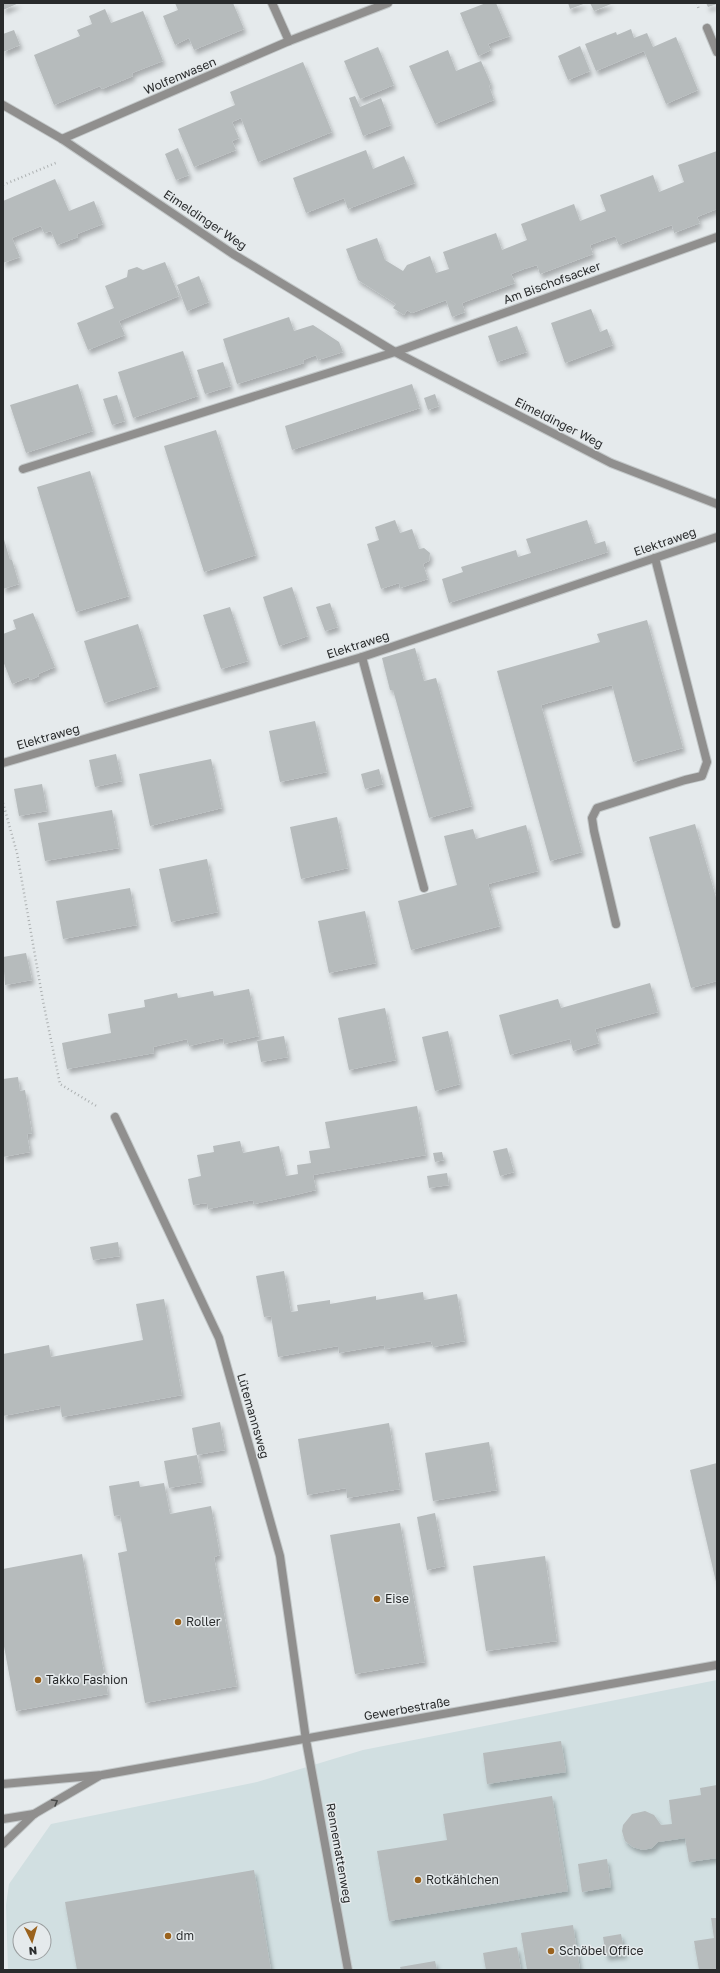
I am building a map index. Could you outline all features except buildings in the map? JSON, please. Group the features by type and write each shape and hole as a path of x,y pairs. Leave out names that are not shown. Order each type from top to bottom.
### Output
{"street":[{"path":"272,3 289,41"},
{"name":"Wolfenwasen","path":"62,139 289,41 388,3"},
{"path":"707,28 717,52"},
{"name":"Eimeldinger Weg","path":"3,105 62,139 233,254 395,352 611,463 717,504"},
{"name":"Am Bischofsacker","path":"395,352 717,237"},
{"path":"23,469 395,352"},
{"name":"Elektraweg","path":"3,763 362,657 717,537"},
{"path":"616,924 592,818 597,808 702,776 707,762 655,558"},
{"path":"362,657 424,888"},
{"name":"Lütemannsweg","path":"115,1118 219,1338 280,1556 306,1740"},
{"name":"Gewerbestraße","path":"3,1784 102,1775 306,1740 717,1665"},
{"name":"Rennemattenweg","path":"306,1740 348,1970"},
{"name":"Gewerbestraße","path":"3,1844 34,1814 102,1775"},
{"name":"Gewerbestraße","path":"3,1819 34,1814"}],"path":[{"path":"3,185 65,159 62,139"},
{"path":"3,803 17,853 43,1001 60,1084 115,1118"}],"shaded area":[{"path":"717,1680 717,1970 8,1970 6,1905 9,1884 51,1824 257,1782 363,1750"}],"place":[{"name":"Eise","path":"377,1599"},
{"name":"Roller","path":"178,1622"},
{"name":"Takko Fashion","path":"38,1680"},
{"name":"Rotkählchen","path":"418,1880"},
{"name":"dm","path":"168,1936"},
{"name":"Schöbel Office","path":"551,1951"}]}
